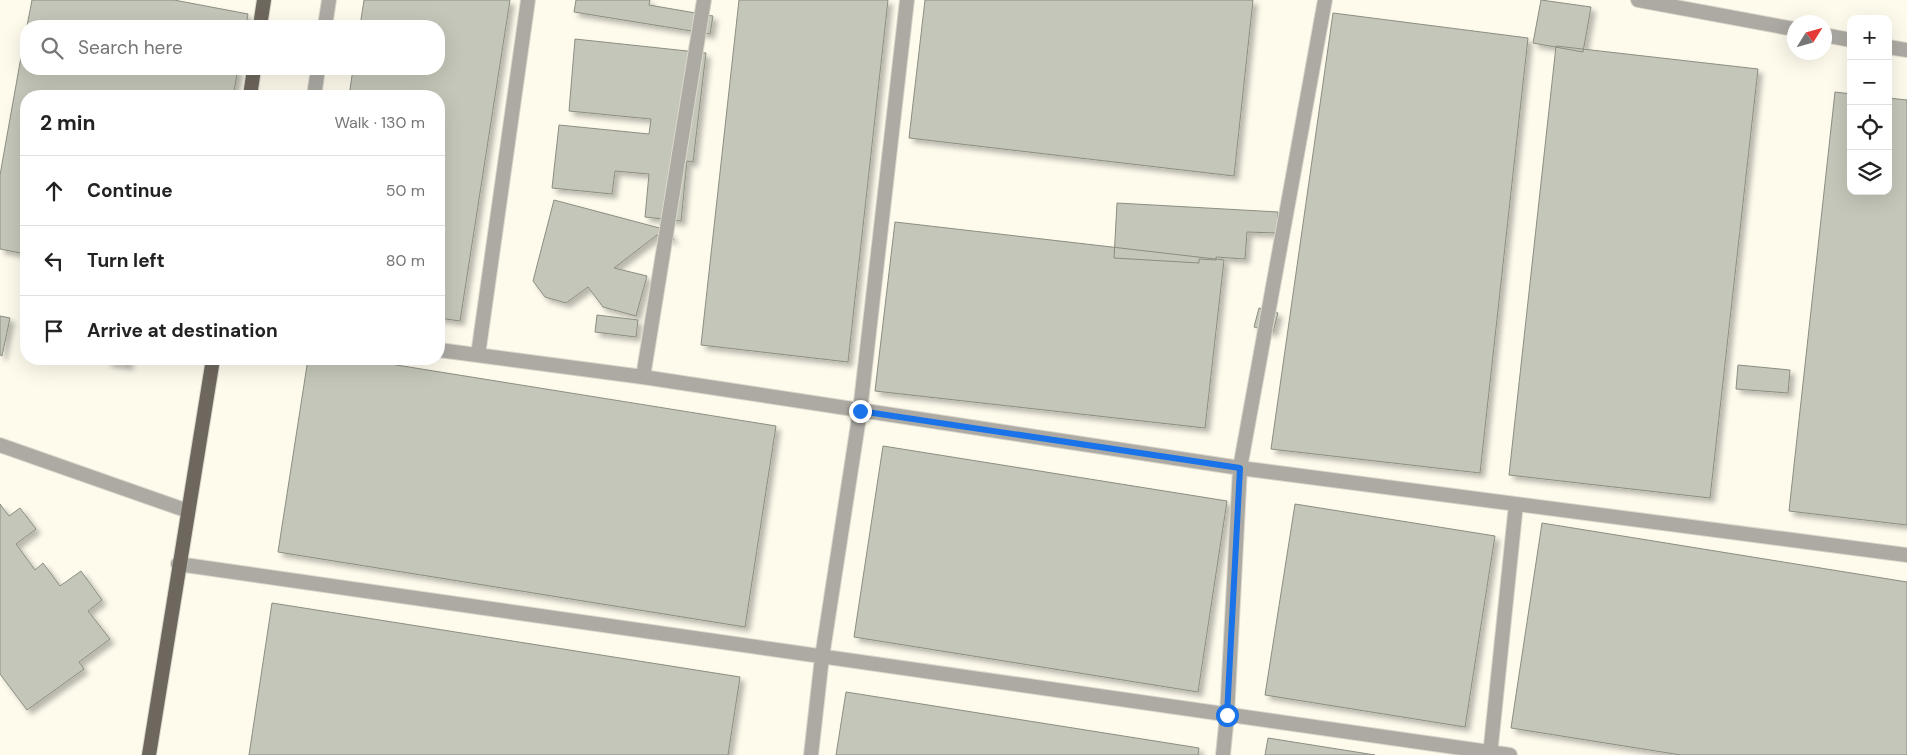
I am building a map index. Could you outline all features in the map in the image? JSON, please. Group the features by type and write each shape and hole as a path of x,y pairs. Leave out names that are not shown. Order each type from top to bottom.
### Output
{"main road":[{"path":"261,20 264,0"},
{"path":"251,90 253,75"},
{"path":"149,755 178,564 212,365"}],"street":[{"path":"326,20 329,0"},
{"path":"478,355 528,0"},
{"path":"643,377 704,0"},
{"path":"811,755 822,657 860,411 907,0"},
{"path":"1223,755 1227,715 1240,468 1325,0"},
{"path":"1638,0 1787,28"},
{"path":"1832,36 1847,39"},
{"path":"1892,48 1907,50"},
{"path":"315,90 317,75"},
{"path":"445,351 643,377 1240,468 1907,555"},
{"path":"0,446 188,511"},
{"path":"1490,754 1516,504"},
{"path":"178,564 1490,754 1510,755"}],"building":[{"path":"32,0 174,0 248,14 247,20 28,20"},
{"path":"364,0 510,0 460,321 445,319 445,90 350,90 352,75 445,75 445,20 361,20"},
{"path":"576,0 650,0 649,5 713,16 710,34 574,12"},
{"path":"739,0 888,0 848,362 701,345"},
{"path":"925,0 1253,0 1234,176 909,138"},
{"path":"1541,0 1591,7 1583,52 1533,43"},
{"path":"1333,13 1528,38 1480,473 1271,449"},
{"path":"575,39 706,53 693,162 687,161 681,221 645,217 649,174 615,171 612,194 552,188 559,125 649,134 651,119 569,111"},
{"path":"1556,46 1758,69 1710,498 1509,475"},
{"path":"20,63 20,75 237,75 234,90 20,90 20,253 0,249 0,175"},
{"path":"1835,92 1847,94 1847,195 1892,195 1892,98 1907,100 1907,525 1789,511"},
{"path":"554,200 667,230 674,240 657,235 614,268 647,276 636,316 603,307 588,287 566,303 545,297 533,281"},
{"path":"1117,203 1278,212 1277,233 1247,232 1245,259 1216,257 1216,260 1199,259 1199,263 1114,258"},
{"path":"895,222 1224,260 1205,428 875,391"},
{"path":"1259,308 1278,313 1273,332 1254,327"},
{"path":"597,315 638,320 636,337 595,332"},
{"path":"0,316 10,318 2,356 0,355"},
{"path":"307,365 396,365 776,426 745,627 278,552"},
{"path":"1738,365 1790,370 1788,393 1736,389"},
{"path":"883,446 1227,501 1198,692 854,637"},
{"path":"0,504 9,516 20,508 36,529 16,544 35,570 43,563 60,586 81,571 102,600 88,611 110,639 79,662 84,669 27,710 0,674"},
{"path":"1295,504 1495,536 1465,727 1265,695"},
{"path":"1542,523 1907,582 1907,755 1681,755 1511,728"},
{"path":"272,603 740,677 728,755 249,755"},
{"path":"846,692 1199,748 1198,755 836,755"},
{"path":"1268,738 1375,755 1265,755"}],"route":[{"path":"860,411 1240,468 1227,715"}]}
